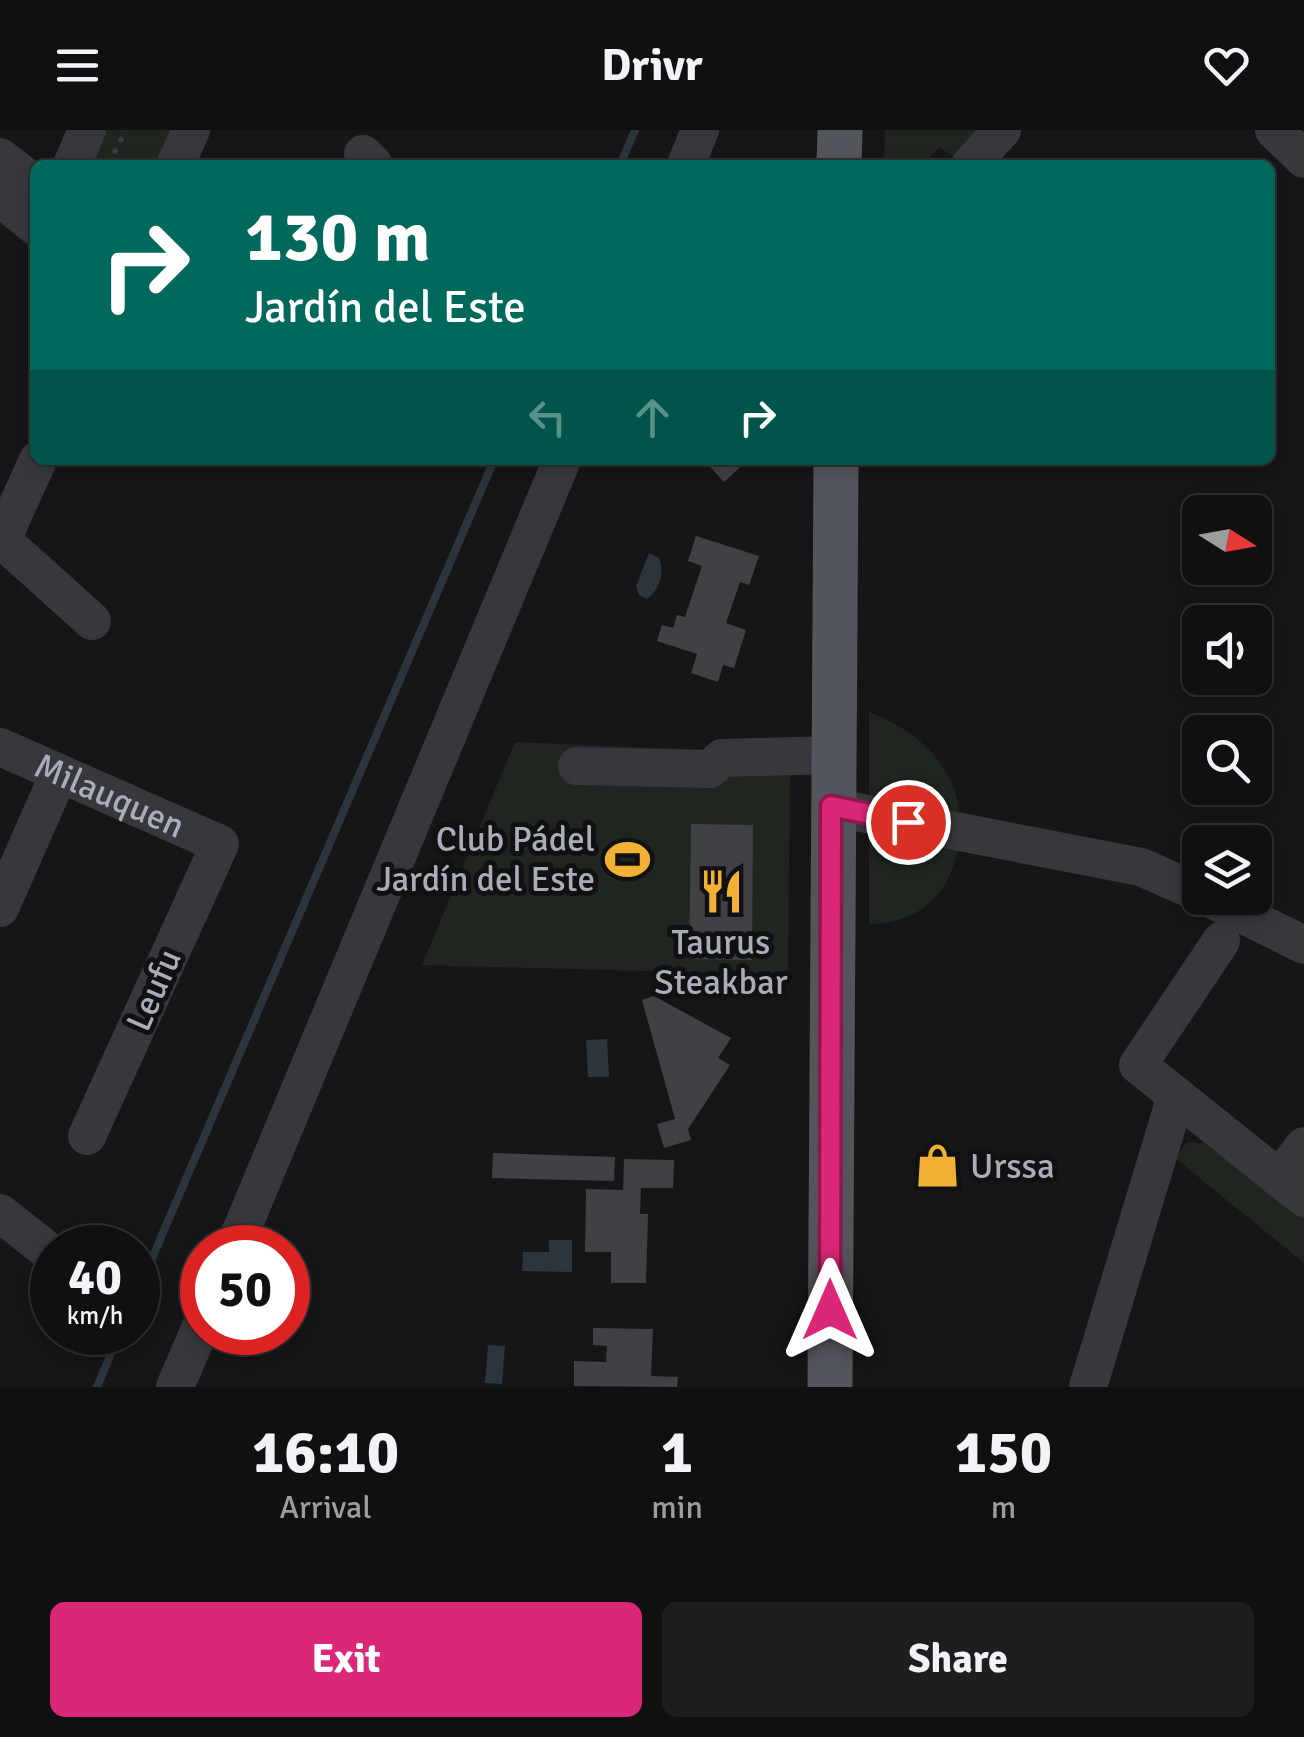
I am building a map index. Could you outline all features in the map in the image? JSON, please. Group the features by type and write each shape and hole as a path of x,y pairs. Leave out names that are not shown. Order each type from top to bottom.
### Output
{"main road":[{"path":"839,160 840,130"},
{"path":"830,1387 836,465"}],"street":[{"path":"74,160 87,130"},
{"path":"177,160 191,130"},
{"path":"688,160 700,130"},
{"path":"975,160 1002,130"},
{"path":"0,156 30,180"},
{"path":"0,198 30,222"},
{"path":"36,465 1,542 92,621"},
{"path":"244,1225 560,465"},
{"name":"Milauquen","path":"0,748 220,844"},
{"path":"577,766 710,768 722,758 832,755"},
{"path":"0,908 59,774"},
{"path":"831,806 1141,867 1182,885"},
{"name":"Leufu","path":"87,1136 220,844"},
{"path":"1244,915 1304,945"},
{"path":"1221,942 1138,1065 1292,1188 1304,1146"},
{"path":"1088,1387 1176,1096"},
{"path":"0,1212 30,1236"},
{"path":"175,1387 189,1355"}],"path":[{"path":"112,160 126,130"}],"shaded area":[{"path":"99,130 170,130 157,160 86,160"},
{"path":"885,130 977,130 953,156 939,147 927,160 884,160"},
{"path":"649,553 659,558 661,574 647,599 639,595 636,586"},
{"path":"869,712 894,723 933,754 956,794 960,817 952,869 939,893 908,916 869,924"},
{"name":"Club Pádel Jardín del Este","path":"515,742 790,754 788,975 422,965"},
{"path":"607,1039 609,1077 588,1077 586,1040"},
{"path":"1187,1142 1219,1144 1304,1213 1304,1263 1175,1158"},
{"path":"549,1240 572,1240 572,1272 522,1271 523,1252 549,1252"},
{"path":"488,1345 505,1346 502,1384 485,1383"}],"building":[{"path":"709,465 743,465 724,482"},
{"path":"696,536 759,556 749,585 740,582 726,623 746,630 734,668 723,665 718,682 691,673 697,654 657,641 662,625 673,628 677,615 685,617 702,566 688,561"},
{"name":"Taurus Steakbar","path":"691,824 753,825 752,960 689,959"},
{"path":"654,996 731,1038 718,1058 730,1065 688,1129 691,1140 664,1148 657,1124 675,1119 642,1000"},
{"path":"493,1153 615,1157 614,1181 492,1178"},
{"path":"624,1159 674,1160 673,1188 641,1188 640,1214 648,1214 646,1283 611,1283 611,1252 585,1252 586,1189 623,1190"},
{"path":"593,1328 653,1329 651,1376 678,1377 677,1387 574,1386 574,1361 606,1362 607,1346 593,1345"}],"waterway":[{"path":"622,160 635,130"},
{"path":"160,1240 492,465"},
{"path":"97,1387 110,1355"}],"place":[{"name":"Club Pádel Jardín del Este","path":"628,859"},
{"name":"Taurus Steakbar","path":"721,892"},
{"name":"Urssa","path":"937,1166"}],"route":[{"path":"830,1310 831,806 908,822"}]}
